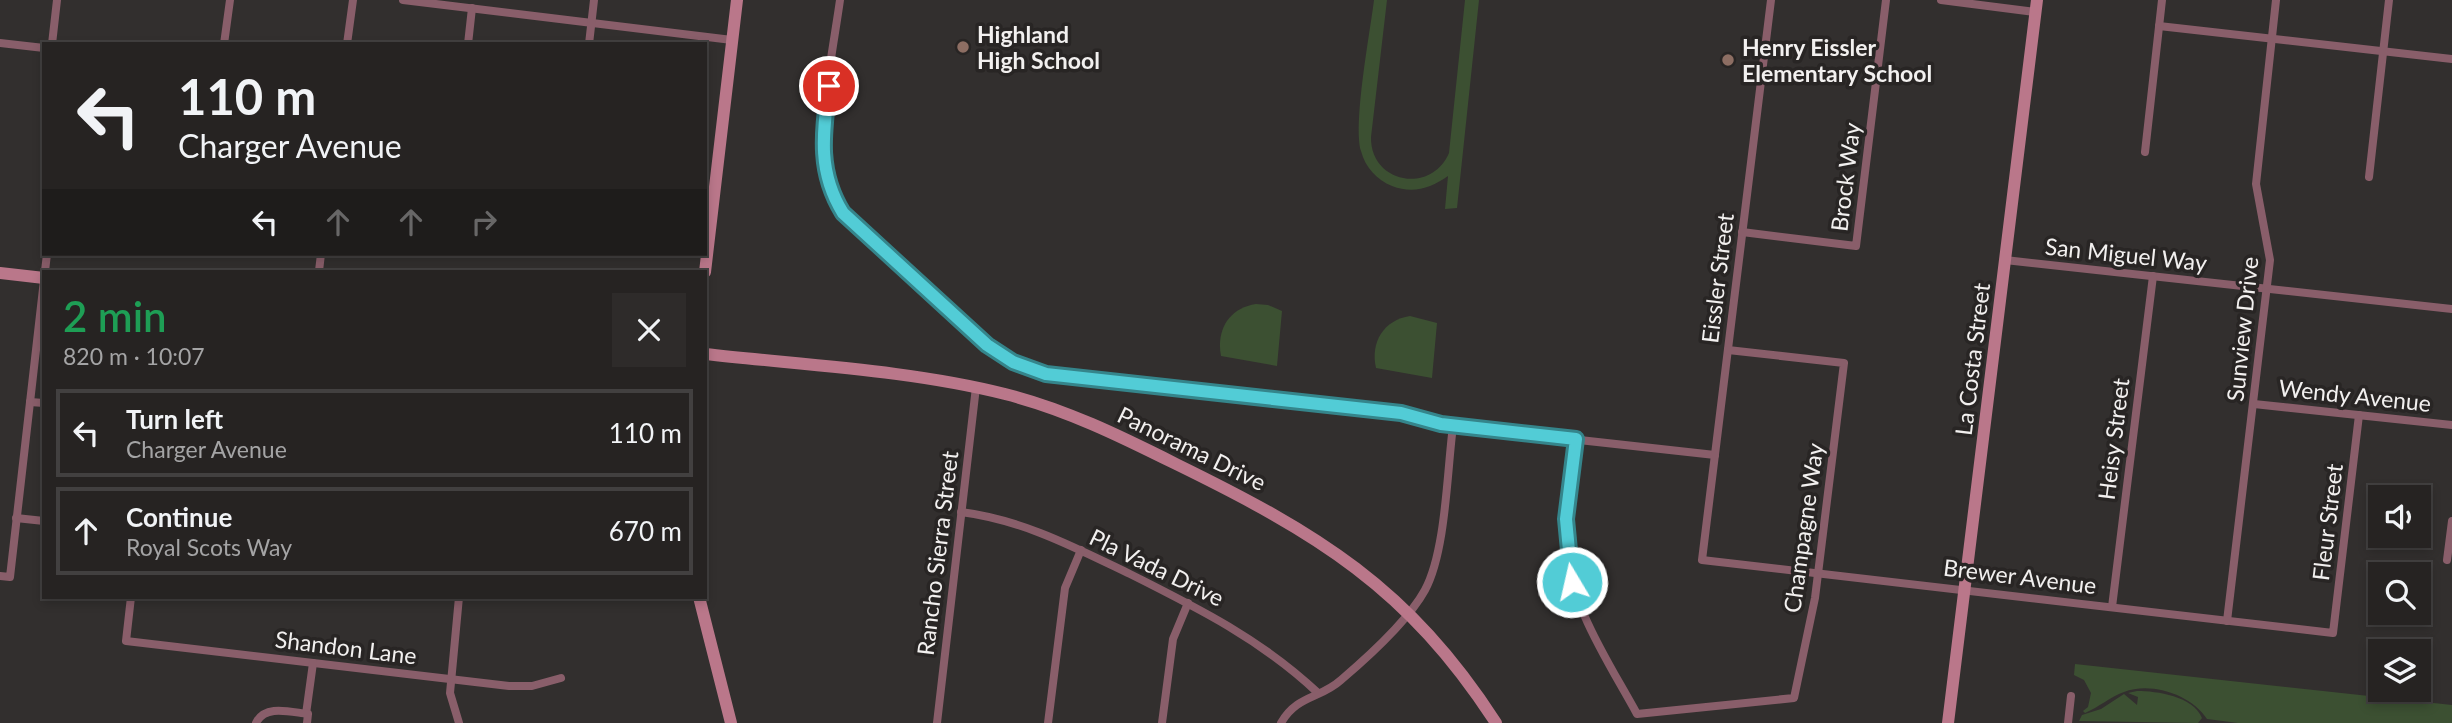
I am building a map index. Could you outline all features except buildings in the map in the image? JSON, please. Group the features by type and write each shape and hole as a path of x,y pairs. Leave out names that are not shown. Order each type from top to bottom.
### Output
{"street":[{"path":"52,42 57,0"},
{"path":"224,42 230,0"},
{"path":"347,42 353,0"},
{"path":"403,0 732,40"},
{"path":"589,42 594,0"},
{"path":"707,255 737,0"},
{"path":"840,0 823,136 822,155 828,185 848,219 987,345 1013,362 1046,374 1401,413 1453,426 1715,455"},
{"name":"Eissler Street","path":"1702,560 1771,0"},
{"name":"Brock Way","path":"1742,232 1856,246 1886,0"},
{"path":"1941,0 2036,6"},
{"path":"2145,152 2162,0"},
{"name":"Sunview Drive","path":"2227,621 2268,289 2270,244 2256,184 2276,0"},
{"path":"2369,177 2389,0"},
{"name":"La Costa Street","path":"1948,723 2036,6"},
{"path":"468,42 472,8"},
{"path":"2159,26 2452,58"},
{"path":"0,43 42,48"},
{"name":"San Miguel Way","path":"2005,260 2452,309"},
{"path":"0,273 42,279"},
{"name":"Heisy Street","path":"2112,607 2152,276"},
{"path":"5,576 16,517 42,297"},
{"name":"Champagne Way","path":"1576,439 1566,519 1572,582 1586,621 1637,714 1794,698 1818,572 1844,363 1728,351"},
{"name":"Panorama Drive","path":"707,354 976,387 1075,416 1251,500 1337,552 1409,613 1452,662 1496,723"},
{"name":"Rancho Sierra Street","path":"937,723 976,387"},
{"path":"30,402 42,403"},
{"name":"Wendy Avenue","path":"2254,404 2452,425"},
{"name":"Fleur Street","path":"2333,634 2359,415"},
{"path":"1281,723 1298,703 1340,681 1409,613 1426,588 1436,557 1453,426"},
{"name":"Pla Vada Drive","path":"961,512 1024,524 1188,603 1249,636 1318,693"},
{"path":"16,517 42,521"},
{"path":"2447,559 2452,521"},
{"path":"1048,723 1065,588 1081,550"},
{"name":"Brewer Avenue","path":"1702,560 2333,634"},
{"name":"Shandon Lane","path":"131,599 126,641 519,686 561,678"},
{"path":"459,723 452,706 450,679 460,599"},
{"path":"700,599 731,723"},
{"path":"1162,723 1173,639 1188,603"},
{"path":"256,723 260,715 271,710 307,719 313,663"},
{"path":"2068,723 2071,695"}],"green space":[{"path":"1374,0 1387,0 1371,137 1373,153 1380,165 1390,173 1416,179 1429,175 1449,153 1465,0 1479,0 1457,208 1445,209 1448,176 1435,184 1407,190 1377,177 1363,157 1359,120"},
{"path":"1256,304 1268,305 1282,311 1277,366 1221,356 1221,337 1226,322 1238,310"},
{"path":"1410,316 1437,323 1432,378 1376,368 1375,349 1381,334 1393,322"},
{"path":"2075,664 2368,696 2368,702 2452,705 2452,723 2238,723 2207,719 2192,703 2181,697 2170,692 2146,688 2124,692 2085,713 2083,711 2088,707 2091,693 2084,680 2074,675"},
{"path":"2137,691 2174,696 2191,704 2202,718 2198,723 2079,721 2082,715 2101,709 2124,694 2137,705 2138,697 2128,693"}],"place":[{"name":"Highland High School","path":"963,47"},
{"name":"Henry Eissler Elementary School","path":"1728,60"}],"route":[{"path":"829,86 822,155 828,185 843,213 997,354 1046,374 1401,413 1441,424 1576,439 1566,519 1572,582"}]}
